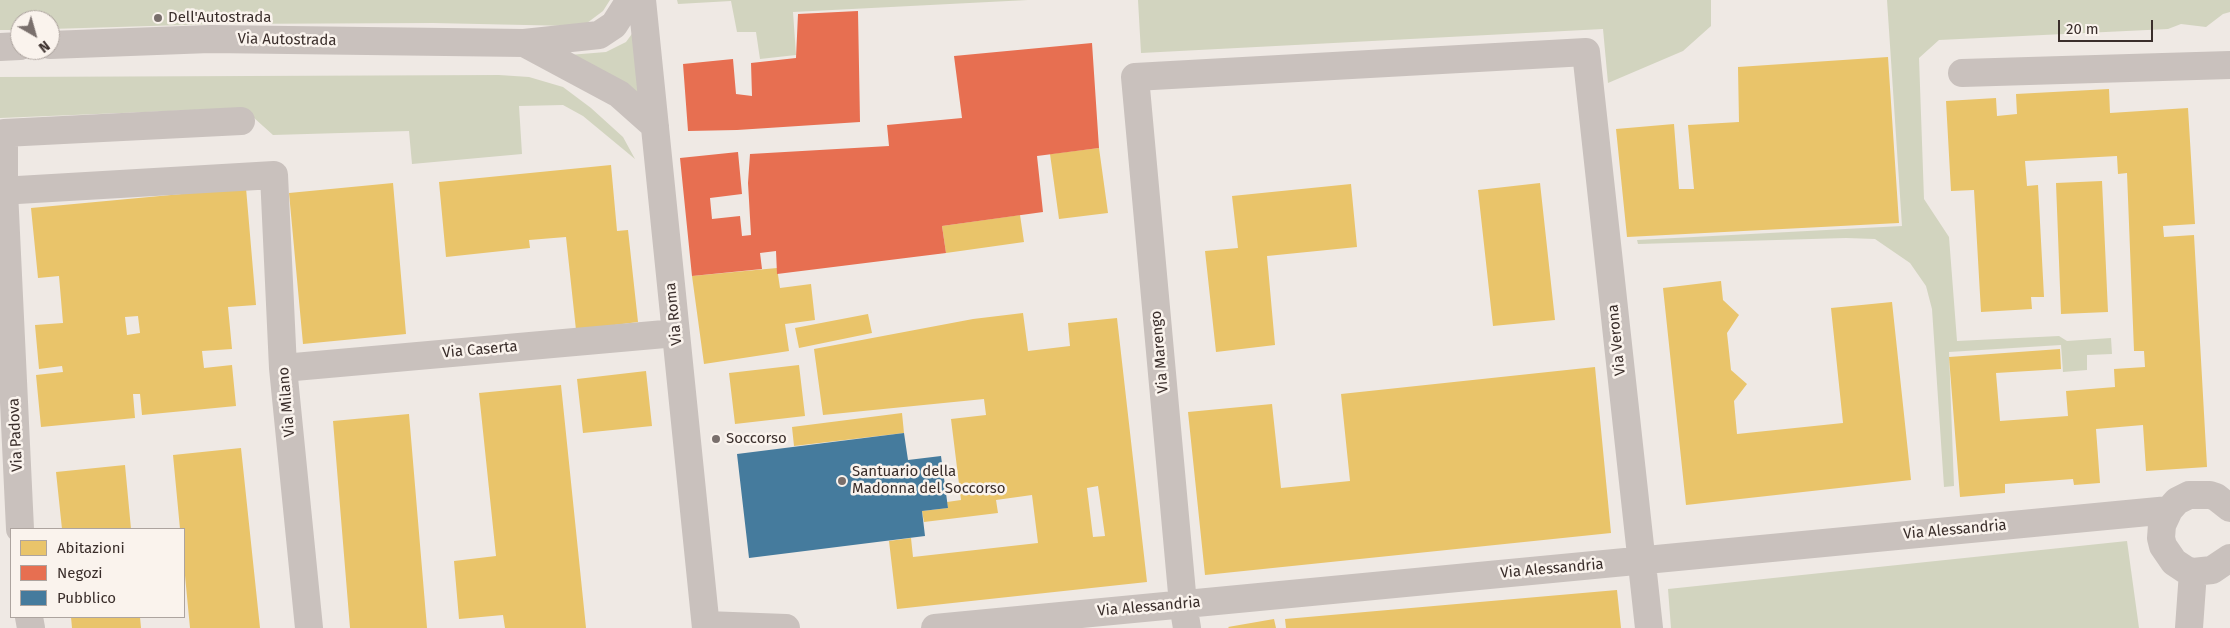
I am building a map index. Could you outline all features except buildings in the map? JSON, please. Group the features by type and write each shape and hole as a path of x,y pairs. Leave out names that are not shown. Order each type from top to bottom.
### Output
{"street":[{"name":"Via Autostrada","path":"60,45 210,39 524,43 599,35 614,24 630,0"},
{"name":"Via Roma","path":"642,0 706,626"},
{"name":"Via Autostrada","path":"524,43 619,94 655,126"},
{"name":"Via Verona","path":"1136,76 1586,52 1649,628"},
{"path":"1962,74 2230,65"},
{"name":"Via Marengo","path":"1136,76 1185,616"},
{"name":"Via Padova","path":"13,528 2,191 4,133 242,121"},
{"name":"Via Milano","path":"2,191 274,175 283,368 308,628"},
{"name":"Via Caserta","path":"283,368 676,333"},
{"path":"2229,502 2210,495 2190,495 2177,501 2169,510 2162,525 2163,546 2174,562 2193,572 2212,570 2230,558"},
{"name":"Via Alessandria","path":"935,628 1185,616 1641,560 2169,510"},
{"path":"2189,628 2193,572"},
{"path":"706,626 786,628"}],"green space":[{"path":"0,0 610,0 603,11 587,23 572,26 433,23 217,24 60,29 60,10 10,10 10,30 0,30"},
{"path":"677,0 1028,0 793,12 796,55 760,59 756,32 737,32 731,1 678,4"},
{"path":"1138,0 1711,0 1711,26 1683,51 1608,83 1603,29 1141,53"},
{"path":"1887,0 2230,0 2230,12 2223,14 2206,27 2181,24 2168,29 1939,40 1919,58 1924,199 1949,237 1957,341 2059,336 2067,341 2111,338 2112,354 2087,355 2087,370 2063,372 2061,345 1949,352 1954,486 1944,487 1932,309 1926,286 1910,263 1875,239 1846,238 1638,244 1637,240 1902,226"},
{"path":"637,27 640,99 569,55 606,52 626,42"},
{"path":"499,75 529,77 563,87 591,108 623,137 635,159 583,116 563,105 519,106 522,154 412,164 409,131 273,135 243,108 0,118 0,77"},
{"path":"2127,541 2139,628 1671,628 1668,589"}],"place":[{"name":"Dell'Autostrada","path":"158,18"},
{"name":"Soccorso","path":"716,439"},
{"name":"Santuario della Madonna del Soccorso","path":"842,481"}]}
